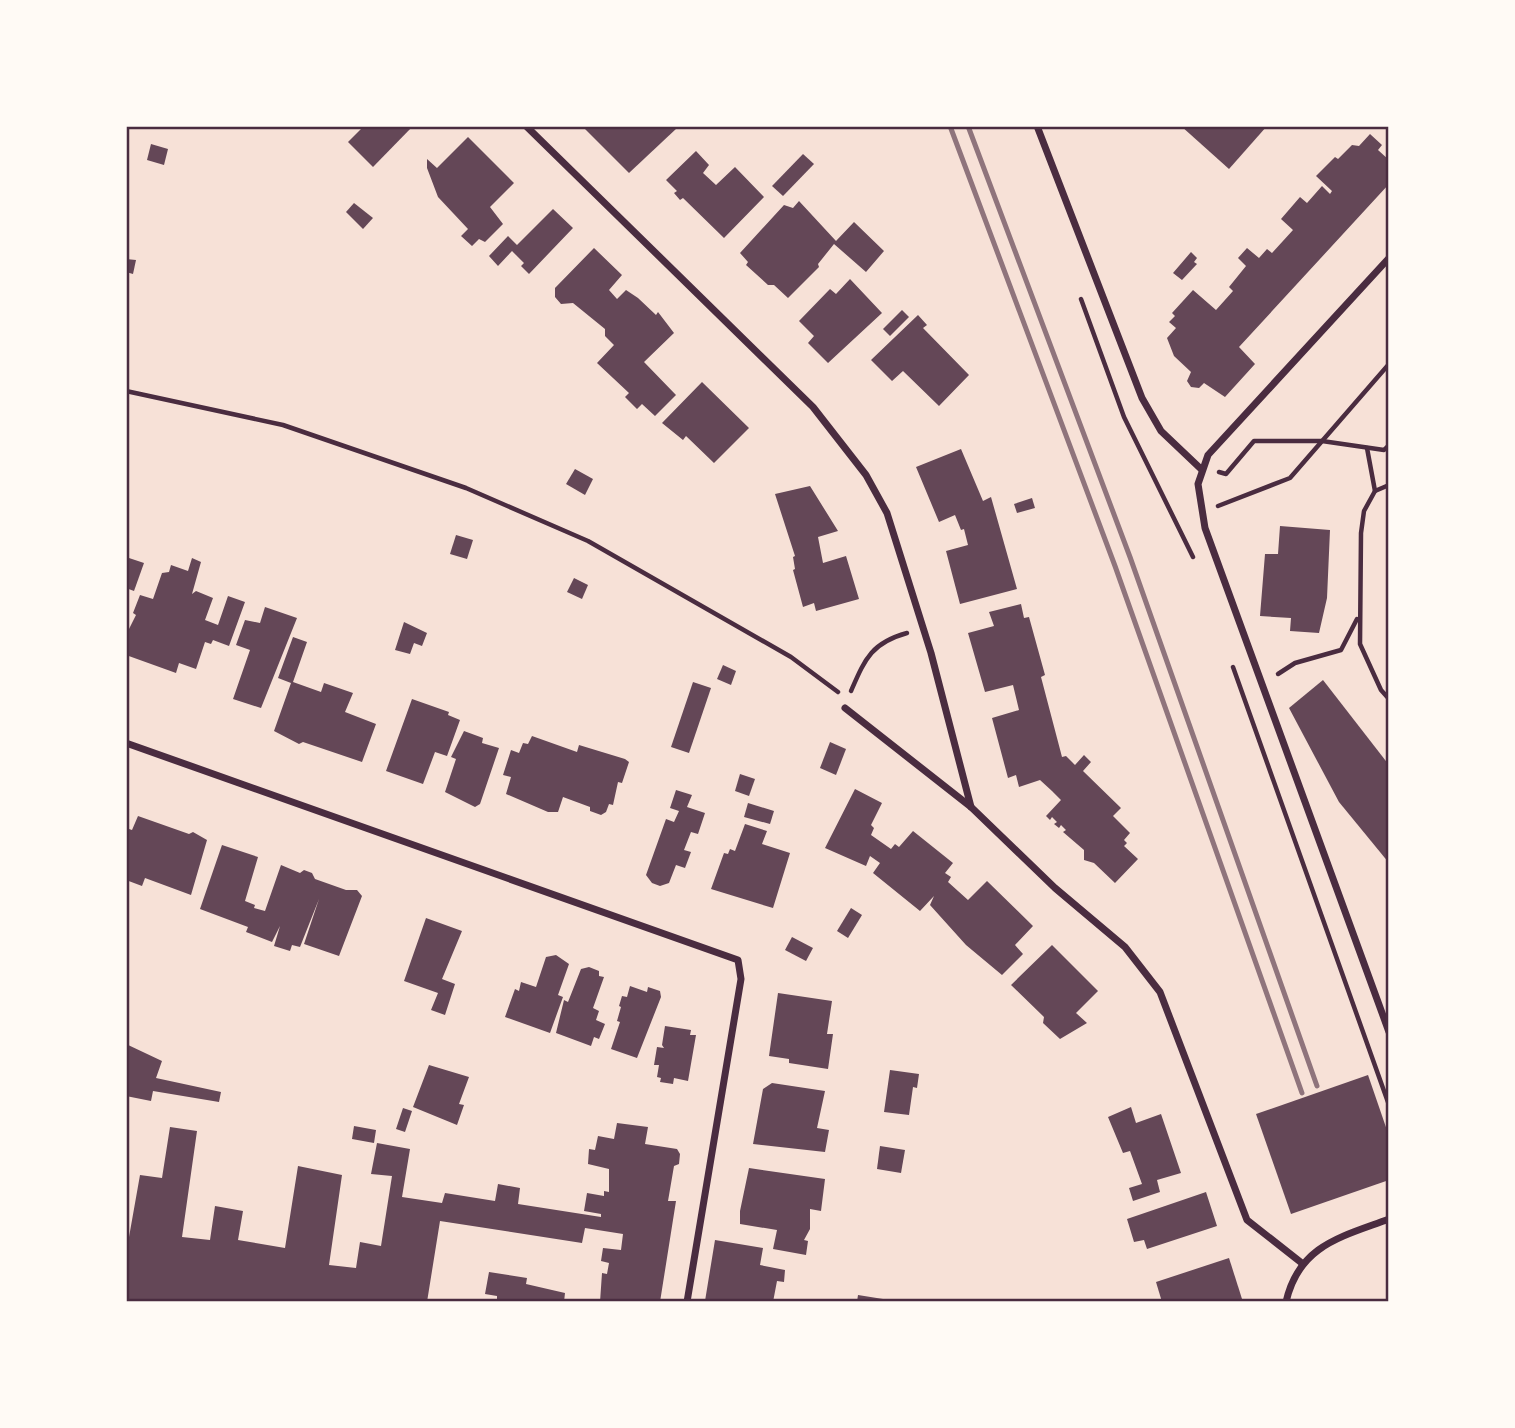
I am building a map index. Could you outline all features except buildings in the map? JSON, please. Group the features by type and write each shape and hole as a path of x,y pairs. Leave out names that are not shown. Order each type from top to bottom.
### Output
{"street":[{"path":"526,126 820,416 866,475 887,513 923,629 971,807"},
{"path":"1037,126 1142,398 1161,431 1201,469"},
{"path":"1389,258 1208,455 1198,484 1200,513 1389,1032"},
{"path":"845,708 971,807 1055,888 1125,947 1160,992 1247,1220 1303,1264"},
{"path":"126,743 738,960 741,979 687,1302"},
{"path":"1286,1302 1303,1264 1319,1247 1389,1219"}],"path":[{"path":"1198,569 1178,522 1290,478 1389,364"},
{"path":"126,391 282,425 466,488 588,541 791,657 840,693 845,708"},
{"path":"1201,469 1226,474 1254,441 1322,441 1384,450 1389,445"},
{"path":"1367,448 1375,491"},
{"path":"1389,485 1375,491 1364,511 1359,614 1360,644 1381,690 1389,699"},
{"path":"1262,683 1295,663 1341,650 1352,633 1359,614"},
{"path":"845,708 872,650 894,637 923,629"},
{"path":"1231,660 1389,1105"}],"railway":[{"path":"950,126 1115,566 1302,1093"},
{"path":"968,126 1130,557 1317,1086"}]}
